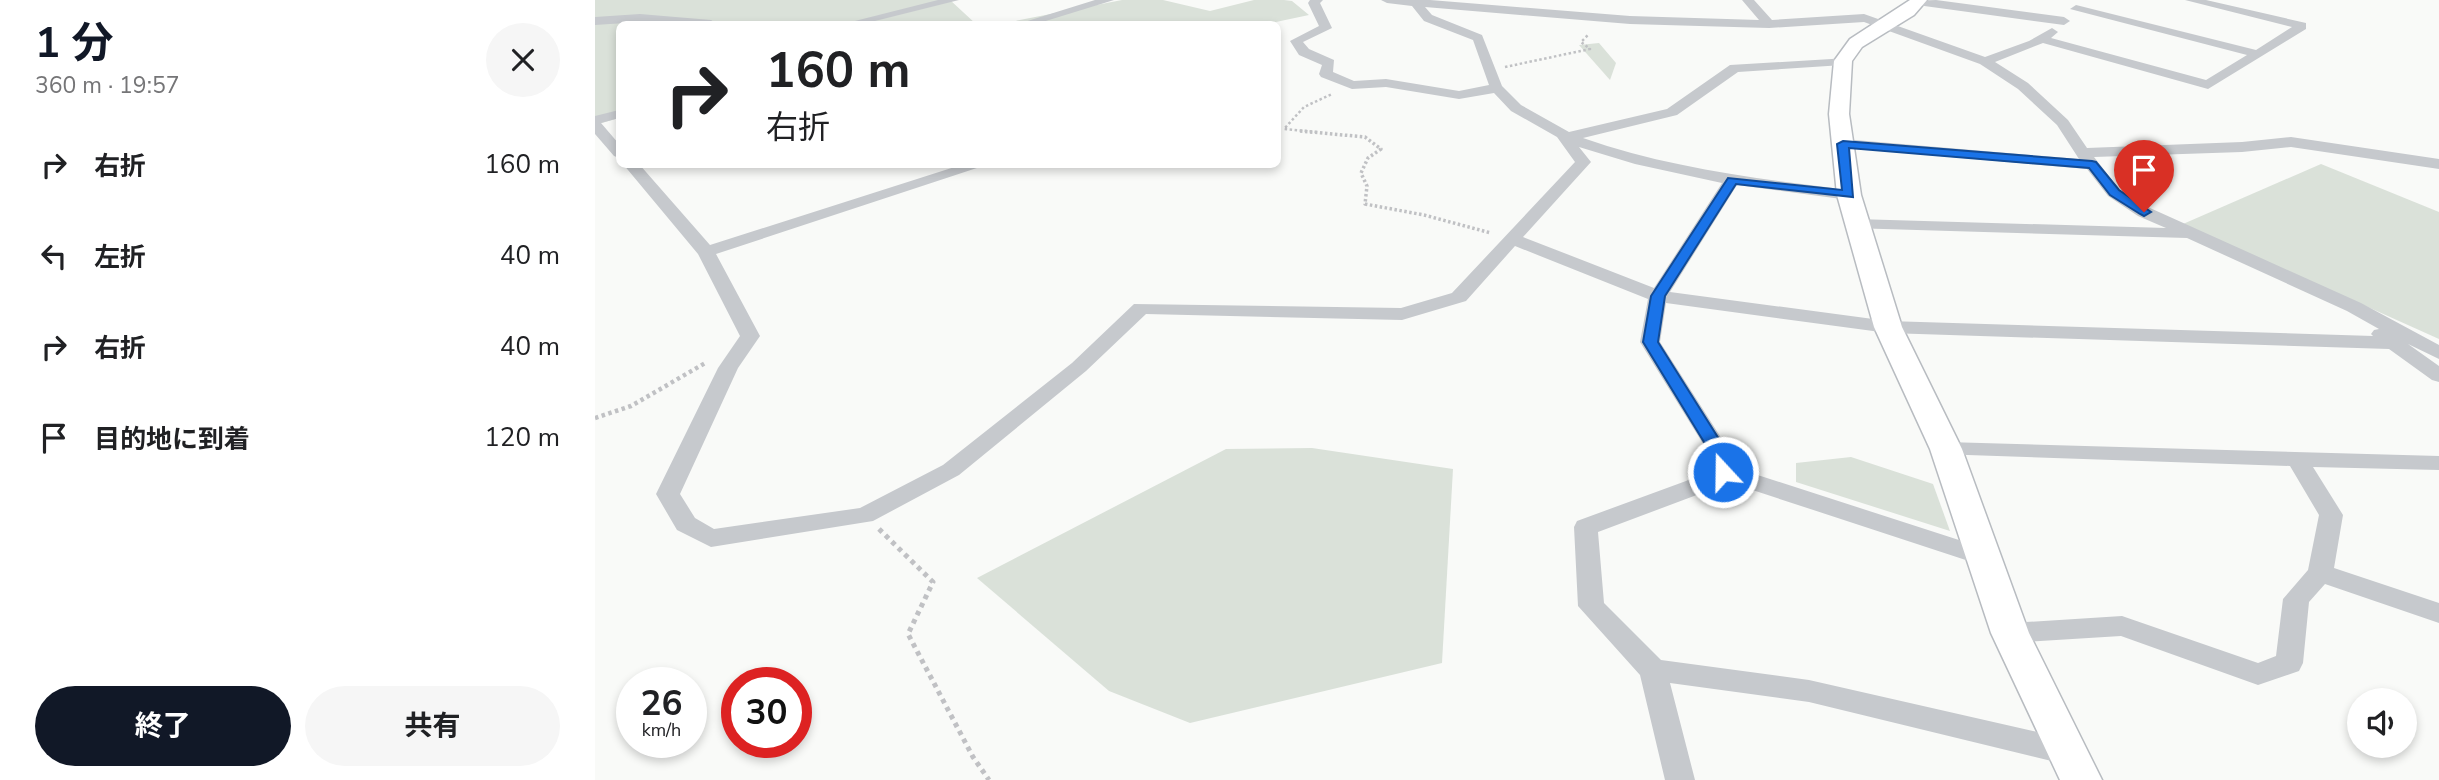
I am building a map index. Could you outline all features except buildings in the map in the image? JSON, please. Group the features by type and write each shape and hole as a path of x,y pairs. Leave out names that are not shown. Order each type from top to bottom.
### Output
{"street":[{"path":"862,21 953,0"},
{"path":"1034,21 1108,0"},
{"path":"1317,0 1314,3 1326,28 1296,41 1304,52 1329,64 1326,74 1352,85 1385,83 1459,95 1497,88"},
{"path":"1387,0 1599,18 1630,15 1769,24 1864,18 1885,24 1985,61 2047,107 2063,123 2114,193 2144,212 2354,307 2439,352"},
{"path":"1447,3 1460,0"},
{"path":"1748,0 1769,24"},
{"path":"1413,1 1428,18 1478,38 1497,88 1517,107 1564,137 1665,168 1849,195"},
{"path":"2064,22 1918,1 1908,11 1856,43 1843,61 1839,114 1849,195 1888,327 1946,449 2010,633 2081,780"},
{"path":"2041,39 2208,85 2302,26 2201,1"},
{"path":"1985,61 2041,39 2064,22 2079,4 2258,54"},
{"path":"595,22 641,18 676,21"},
{"path":"1564,137 1672,112 1735,68 1843,61"},
{"path":"616,115 595,122 616,149"},
{"path":"633,168 706,252 750,336 728,368 668,494 686,524 711,538 865,514 951,470 1079,367 1141,308 1402,314 1459,297 1583,162 1564,137"},
{"path":"1843,144 2087,159 2291,142 2439,164"},
{"path":"706,252 969,168"},
{"path":"1723,472 1716,447 1650,342 1658,296 1733,180"},
{"path":"1856,225 2193,234"},
{"path":"1512,239 1658,296 1888,327 2390,343"},
{"path":"2354,307 2390,343 2439,376"},
{"path":"1946,449 2439,463"},
{"path":"2010,633 2122,626 2257,674 2289,663 2295,599 2320,573 2331,515 2297,459"},
{"path":"1679,780 1653,670 1591,606 1586,527 1694,487 1723,472 1984,557"},
{"path":"2320,573 2439,613"},
{"path":"1653,670 1809,691 2068,752"}],"path":[{"path":"1490,70 1590,49 1581,42 1599,18"},
{"path":"1352,85 1304,107 1284,129 1365,137 1381,149 1367,158 1361,173 1367,186 1365,204 1424,215 1512,239"},
{"path":"595,418 631,406 714,357"},
{"path":"865,514 933,582 908,634 973,757 989,780"}],"shaded area":[{"path":"595,0 950,0 973,21 616,21 616,119 595,125"},
{"path":"1122,0 1163,0 1210,11 1254,0 1284,0 1292,1 1309,15 1281,21 1015,21"},
{"path":"1599,43 1616,63 1610,80 1579,45"},
{"path":"2321,164 2439,212 2439,339 2183,224"},
{"path":"1312,448 1453,469 1442,663 1190,723 1109,691 977,578 1226,449"},
{"path":"1851,457 1933,484 1950,531 1796,482 1796,463"}],"route":[{"path":"1723,472 1716,447 1650,342 1658,296 1733,180 1849,195 1843,144 2092,164 2114,193 2144,212"}]}
